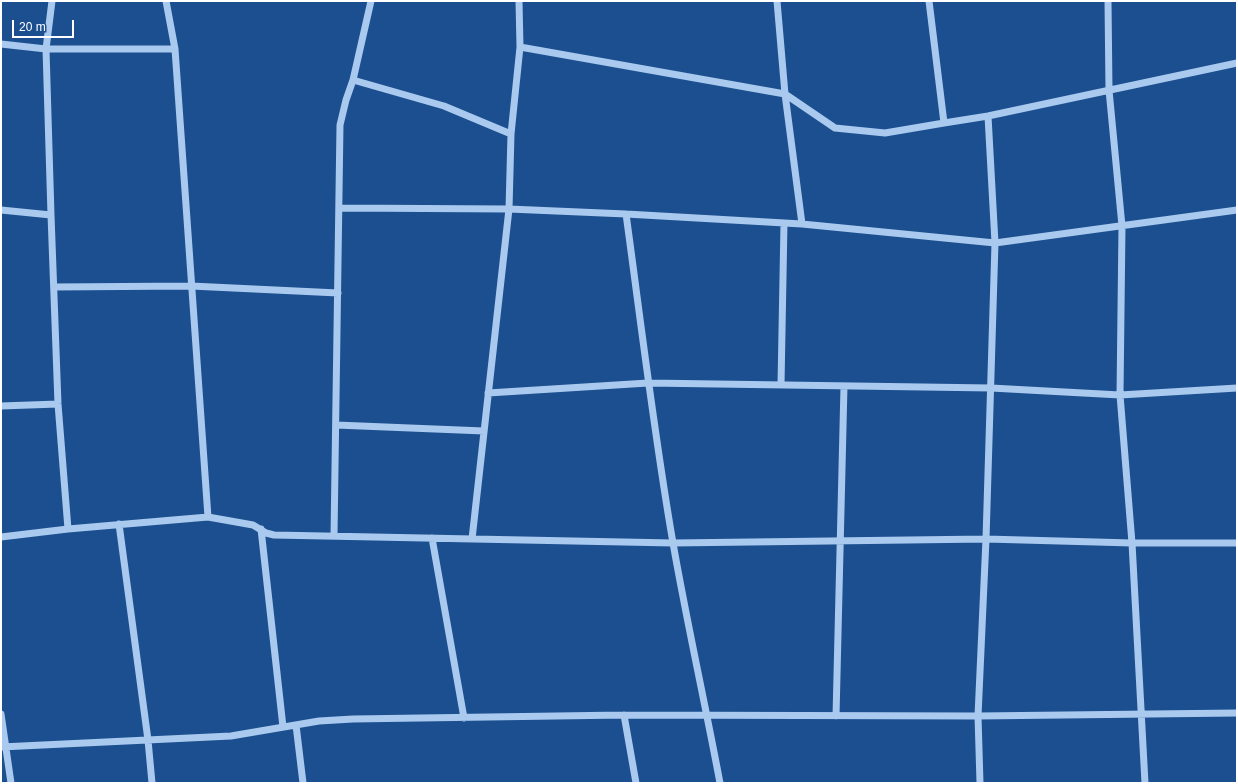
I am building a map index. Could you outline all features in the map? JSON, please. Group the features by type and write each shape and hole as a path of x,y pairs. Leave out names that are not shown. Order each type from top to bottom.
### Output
{"street":[{"path":"52,1 46,49 51,215 58,404 68,529"},
{"path":"166,1 175,49 208,517"},
{"path":"334,536 340,125 346,100 354,80 371,1"},
{"path":"472,539 509,209 511,134 520,47 519,1"},
{"path":"777,1 785,94 802,224"},
{"path":"929,1 944,123"},
{"path":"1108,1 1109,90 1122,226 1120,394 1132,543 1145,783"},
{"path":"1,44 46,49 175,49"},
{"path":"520,47 785,94 835,128 884,132 988,116 1237,63"},
{"path":"354,80 444,106 511,134"},
{"path":"980,783 978,716 986,539 995,243 988,116"},
{"path":"339,208 509,209 626,214 802,224 995,243 1237,210"},
{"path":"1,210 51,215"},
{"path":"626,214 648,383 673,543 708,715 720,783"},
{"path":"781,385 784,223"},
{"path":"54,287 191,286 338,293"},
{"path":"488,393 648,383 990,388 1120,394 1237,388"},
{"path":"836,716 844,386"},
{"path":"1,406 58,404"},
{"path":"336,425 484,431"},
{"path":"1,536 208,517 253,525 266,533 274,535 673,543 986,539 1132,543 1237,543"},
{"path":"120,524 148,740 152,783"},
{"path":"261,529 283,727"},
{"path":"432,538 464,718"},
{"path":"4,746 231,736 319,721 353,718 464,718 624,715 978,716 1237,713"},
{"path":"1,714 4,746 11,783"},
{"path":"624,715 636,783"},
{"path":"296,725 303,783"}]}
